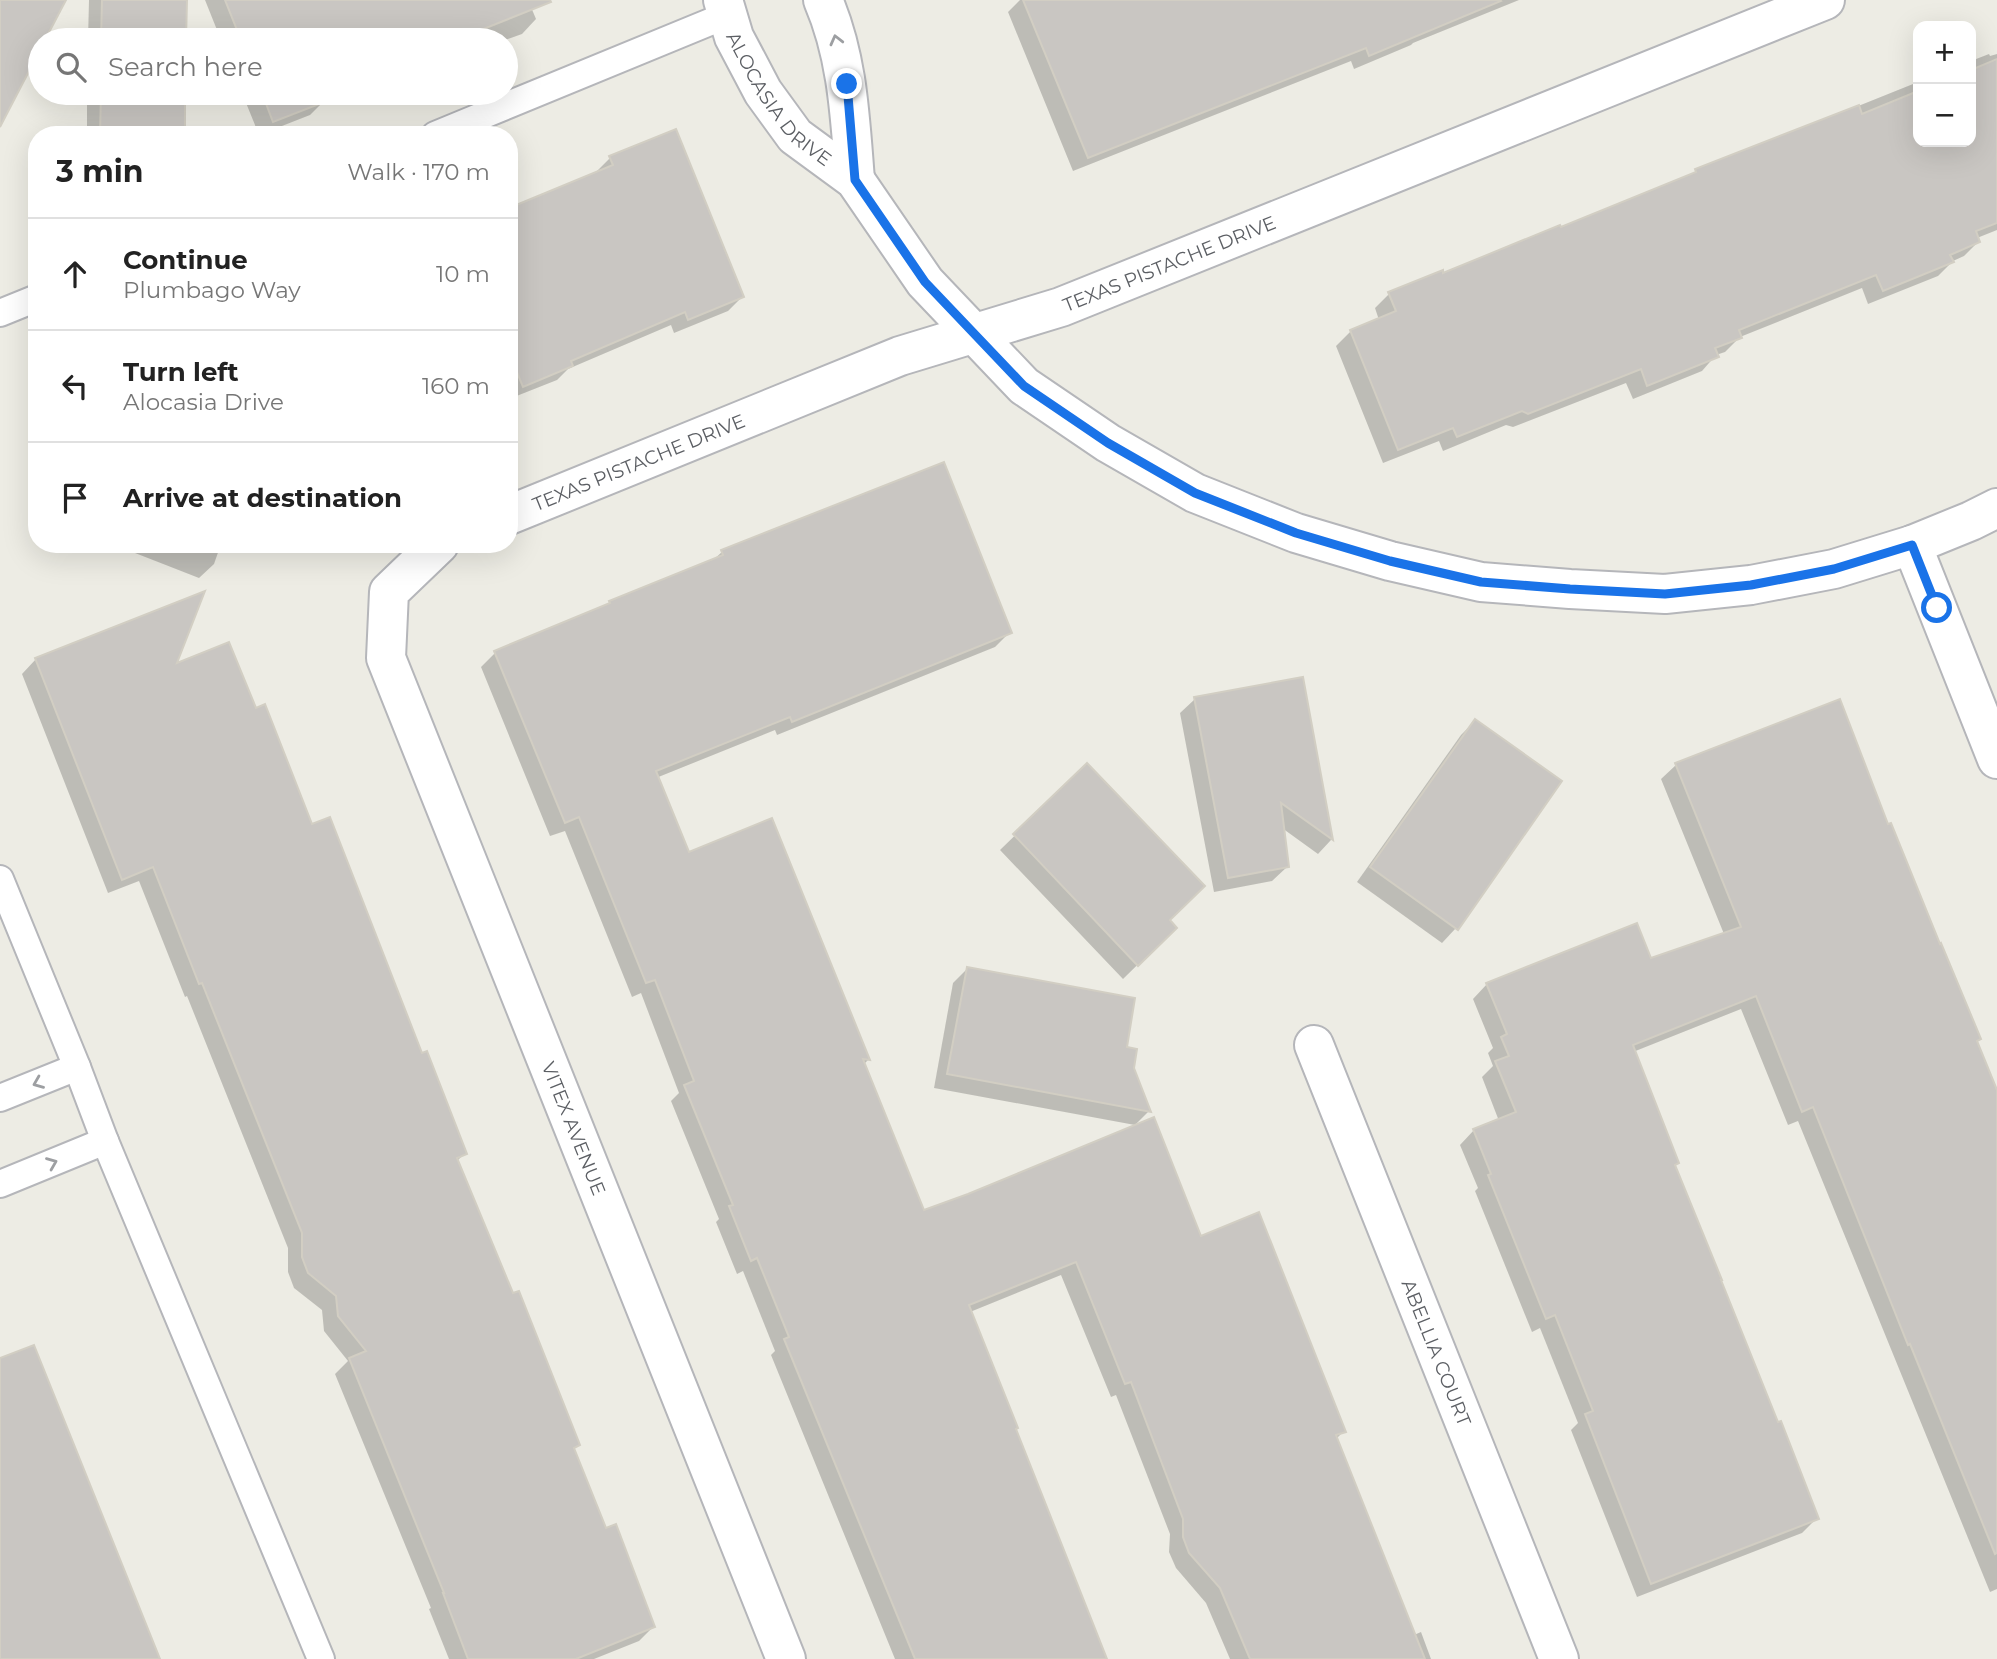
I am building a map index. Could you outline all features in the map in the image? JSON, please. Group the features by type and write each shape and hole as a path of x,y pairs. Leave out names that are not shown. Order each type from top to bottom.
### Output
{"street":[{"name":"ALOCASIA DRIVE","path":"822,0 831,19 847,84 855,180"},
{"name":"TEXAS PISTACHE DRIVE","path":"518,511 900,356 1061,307 1825,0"},
{"name":"ALOCASIA DRIVE","path":"725,7 734,37 763,92 795,136 855,180 925,282 1024,386 1108,443 1195,493 1296,533 1390,561 1481,582 1665,594 1751,585 1834,569 1912,545 1971,522 1997,508"},
{"path":"1912,545 1997,759"},
{"name":"VITEX AVENUE","path":"430,553 389,592 386,658 786,1659"},
{"name":"ABELLIA COURT","path":"1314,1045 1559,1659"}],"lane":[{"path":"518,98 725,7"},
{"path":"455,126 503,105"},
{"path":"0,313 28,302"},
{"path":"0,879 105,1142 321,1659"},
{"path":"0,1098 77,1067"},
{"path":"0,1184 105,1142"}],"building":[{"path":"0,0 66,0 51,28 28,28 28,73 0,127"},
{"path":"102,0 187,0 186,28 101,28"},
{"path":"225,0 551,2 486,28 236,28"},
{"path":"1023,0 1501,1 1369,56 1366,48 1088,158"},
{"path":"1997,59 1997,223 1976,231 1980,242 1950,255 1954,262 1883,291 1876,275 1739,330 1742,338 1715,348 1719,357 1647,386 1641,369 1528,414 1522,411 1457,437 1453,428 1398,450 1350,330 1396,311 1388,292 1443,270 1443,273 1560,225 1561,227 1696,172 1695,169 1859,105 1862,114 1913,93 1913,147 1976,147 1976,68"},
{"path":"101,105 185,105 185,126 100,126"},
{"path":"267,105 317,105 273,122"},
{"path":"676,129 744,297 688,320 685,312 571,361 573,366 523,387 518,375 518,204 613,165 609,156"},
{"path":"944,462 1012,633 792,722 790,717 656,771 689,852 772,818 870,1060 863,1059 924,1210 1154,1117 1201,1236 1259,1212 1346,1432 1336,1435 1425,1659 1250,1659 1220,1588 1189,1553 1183,1537 1183,1519 1131,1382 1125,1384 1076,1262 969,1305 1107,1659 915,1659 784,1339 789,1337 757,1258 751,1261 729,1206 733,1205 684,1085 694,1081 655,980 646,983 579,817 565,823 494,651 723,555 721,550"},
{"path":"205,591 177,663 229,642 256,708 265,704 312,824 330,817 422,1053 427,1051 467,1154 457,1158 513,1293 519,1291 580,1445 574,1448 606,1528 616,1524 655,1627 576,1659 468,1659 349,1358 366,1351 338,1316 336,1296 308,1273 302,1257 302,1233 153,867 122,880 35,658"},
{"path":"1303,677 1333,840 1281,803 1289,867 1228,878 1194,697"},
{"path":"1840,699 1888,824 1891,823 1981,1039 1977,1041 1997,1090 1997,1553 1995,1554 1910,1344 1908,1345 1813,1107 1802,1112 1756,996 1633,1045 1679,1163 1675,1165 1819,1519 1651,1584 1585,1414 1593,1411 1555,1315 1546,1319 1488,1175 1491,1174 1473,1129 1516,1112 1495,1061 1509,1056 1501,1037 1507,1034 1486,983 1637,923 1651,958 1741,927 1675,763"},
{"path":"1475,719 1562,781 1458,930 1370,867"},
{"path":"1087,763 1205,886 1170,920 1177,928 1138,966 1013,834"},
{"path":"967,967 1135,998 1127,1047 1137,1049 1134,1068 1151,1112 947,1074"},
{"path":"34,1345 160,1659 0,1659 0,1358"}],"route":[{"path":"847,84 855,180 925,282 1024,386 1108,443 1195,493 1296,533 1390,561 1481,582 1570,589 1665,594 1751,585 1834,569 1912,545 1937,608"}]}
